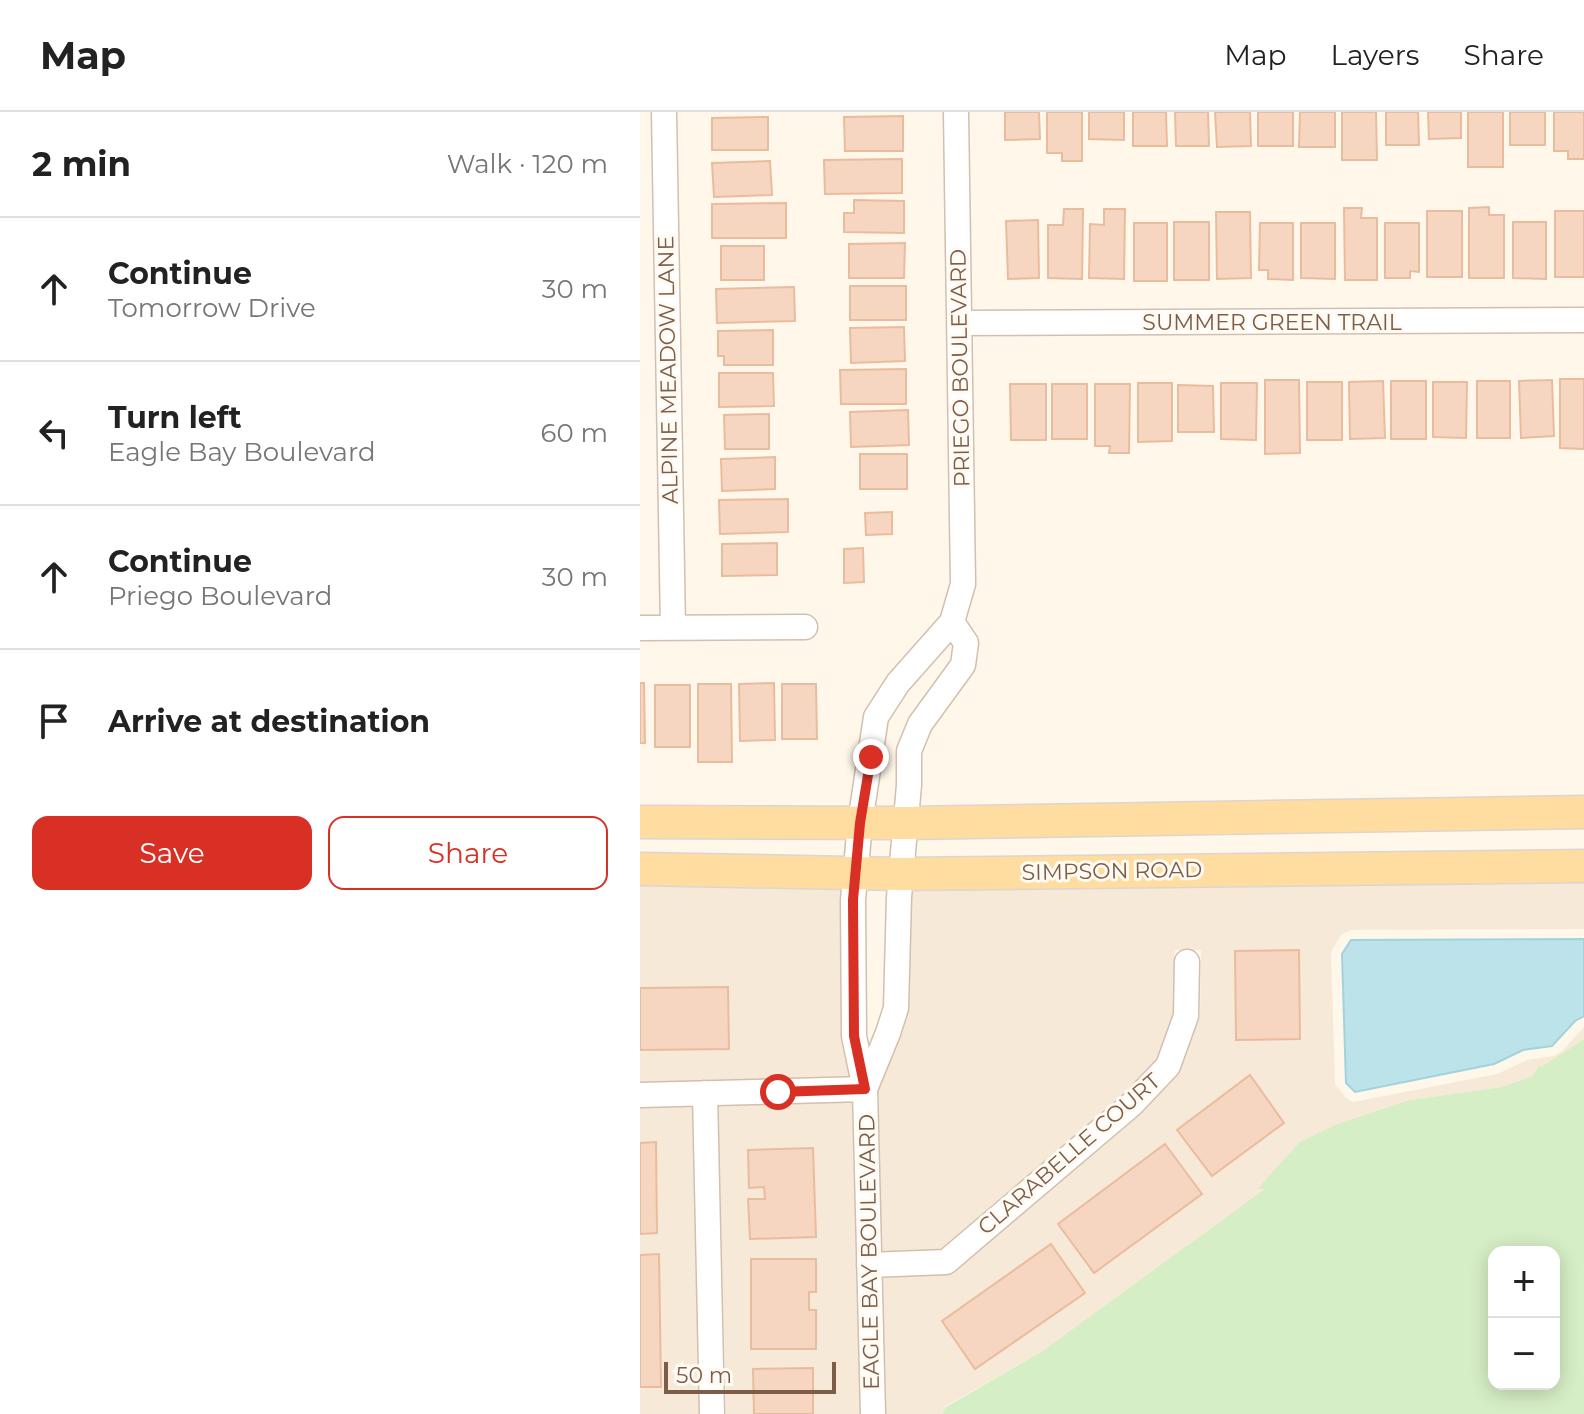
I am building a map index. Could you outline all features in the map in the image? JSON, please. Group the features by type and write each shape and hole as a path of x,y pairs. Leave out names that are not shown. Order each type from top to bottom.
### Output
{"main road":[{"path":"640,822 906,823 1584,812"},
{"name":"SIMPSON ROAD","path":"640,869 901,874 1584,866"}],"street":[{"name":"ALPINE MEADOW LANE","path":"664,112 673,628"},
{"name":"PRIEGO BOULEVARD","path":"856,873 876,717 898,683 952,622 963,584 956,112"},
{"name":"SUMMER GREEN TRAIL","path":"960,323 1584,320"},
{"path":"901,874 909,751 920,724 963,665 966,643 952,622"},
{"path":"640,628 805,627"},
{"name":"EAGLE BAY BOULEVARD","path":"856,873 853,900 854,1036 865,1089 873,1414"},
{"name":"EAGLE BAY BOULEVARD","path":"865,1089 896,1008 901,874"},
{"name":"CLARABELLE COURT","path":"869,1265 946,1262 1132,1104 1168,1066 1186,1016 1187,962"},
{"path":"640,1095 865,1089"},
{"path":"705,1093 712,1414"}],"shaded area":[{"path":"1584,854 1584,929 1351,930 1341,935 1331,952 1335,1084 1353,1102 1497,1074 1527,1060 1554,1056 1584,1027 1584,1039 1532,1076 1502,1087 1410,1100 1260,1188 1267,1188 1041,1352 946,1406 942,1414 886,1414 883,1276 955,1270 1141,1112 1178,1074 1200,1016 1201,950 1175,950 1173,1014 1156,1061 1122,1096 940,1250 882,1252 878,1091 901,1037 909,1008 912,857"},
{"path":"640,858 846,858 851,1078 640,1083"},
{"path":"852,1102 860,1414 726,1414 718,1105"},
{"path":"692,1106 699,1414 640,1414 640,1107"}],"green space":[{"path":"1584,1039 1584,1414 942,1414 946,1407 1041,1352 1265,1189 1258,1188 1300,1142 1335,1125 1410,1100 1502,1087 1532,1076 1539,1066"}],"water":[{"path":"1584,939 1584,1016 1575,1021 1552,1046 1523,1050 1494,1064 1355,1092 1346,1083 1342,954 1351,940"}],"building":[{"path":"1005,112 1039,112 1040,139 1005,140"},
{"path":"1047,112 1082,112 1082,161 1062,161 1062,153 1047,153"},
{"path":"1089,112 1124,112 1124,140 1089,139"},
{"path":"1133,112 1166,112 1167,146 1133,146"},
{"path":"1175,112 1208,112 1209,146 1176,146"},
{"path":"1215,112 1250,112 1251,146 1217,147"},
{"path":"1258,112 1293,112 1293,146 1258,146"},
{"path":"1300,112 1335,112 1335,147 1299,147"},
{"path":"1342,112 1376,112 1377,160 1342,160"},
{"path":"1386,112 1418,112 1419,145 1386,145"},
{"path":"1428,112 1461,112 1461,138 1429,139"},
{"path":"1468,112 1503,112 1503,167 1468,167"},
{"path":"1510,112 1545,112 1545,145 1510,145"},
{"path":"1554,112 1584,112 1584,159 1568,159 1568,151 1554,151"},
{"path":"903,116 903,151 845,151 844,117"},
{"path":"768,117 768,150 712,150 712,118"},
{"path":"902,159 902,193 825,194 824,160"},
{"path":"770,161 772,195 714,197 712,163"},
{"path":"854,200 904,201 904,233 844,232 844,213 854,213"},
{"path":"786,203 786,238 712,238 712,204"},
{"path":"1489,207 1489,215 1504,215 1504,278 1469,278 1469,208"},
{"path":"1344,208 1362,208 1361,218 1377,218 1377,280 1345,280"},
{"path":"1064,209 1083,209 1082,279 1048,278 1048,225 1063,225"},
{"path":"1104,209 1125,209 1124,279 1089,278 1090,224 1104,225"},
{"path":"1427,211 1462,211 1462,277 1427,277"},
{"path":"1555,211 1584,211 1584,277 1555,277"},
{"path":"1216,212 1250,212 1251,278 1217,279"},
{"path":"1038,220 1039,278 1008,279 1006,221"},
{"path":"1174,222 1209,222 1209,280 1174,280"},
{"path":"1513,222 1546,222 1546,279 1513,278"},
{"path":"1134,223 1167,223 1167,281 1134,281"},
{"path":"1260,223 1293,223 1293,280 1268,279 1268,270 1259,270"},
{"path":"1301,223 1335,223 1335,279 1301,278"},
{"path":"1385,223 1419,223 1419,272 1410,271 1410,278 1385,278"},
{"path":"905,243 904,278 849,278 849,244"},
{"path":"721,246 764,246 764,280 721,280"},
{"path":"850,286 906,286 906,320 850,320"},
{"path":"794,287 795,321 717,323 716,289"},
{"path":"904,327 905,361 851,363 850,328"},
{"path":"773,330 773,365 724,365 724,356 718,356 718,331"},
{"path":"906,369 906,404 841,404 840,370"},
{"path":"719,373 773,373 774,406 719,407"},
{"path":"1560,379 1584,379 1584,449 1560,448"},
{"path":"1265,380 1299,380 1300,453 1265,454"},
{"path":"1552,380 1554,436 1521,438 1519,381"},
{"path":"1383,381 1385,438 1350,439 1349,382"},
{"path":"1391,381 1426,381 1426,439 1391,439"},
{"path":"1477,381 1510,381 1510,438 1477,438"},
{"path":"1307,382 1342,382 1342,440 1307,440"},
{"path":"1433,382 1467,382 1466,438 1433,437"},
{"path":"1138,383 1172,383 1172,441 1138,442"},
{"path":"1221,383 1257,383 1256,440 1221,439"},
{"path":"1010,384 1046,384 1046,440 1011,440"},
{"path":"1052,384 1087,384 1087,439 1052,439"},
{"path":"1095,384 1130,384 1129,453 1109,453 1110,446 1095,446"},
{"path":"1178,385 1213,386 1214,432 1178,432"},
{"path":"908,410 909,445 851,447 850,412"},
{"path":"769,414 769,449 725,449 724,415"},
{"path":"860,454 907,454 907,489 860,489"},
{"path":"775,457 775,489 722,491 721,459"},
{"path":"788,499 788,532 720,534 719,500"},
{"path":"892,512 892,534 866,535 865,513"},
{"path":"777,543 777,575 722,576 722,544"},
{"path":"863,548 864,582 844,583 844,549"},
{"path":"640,683 644,683 645,743 640,743"},
{"path":"774,683 775,740 740,741 739,684"},
{"path":"698,684 731,684 732,762 698,762"},
{"path":"782,684 816,684 817,739 782,739"},
{"path":"655,685 690,685 690,747 655,747"},
{"path":"1299,950 1300,1039 1236,1040 1235,951"},
{"path":"728,987 729,1049 640,1050 640,988"},
{"path":"1250,1075 1284,1123 1212,1176 1177,1130"},
{"path":"656,1142 657,1233 640,1234 640,1143"},
{"path":"1165,1144 1202,1194 1094,1273 1058,1224"},
{"path":"813,1148 816,1237 750,1239 748,1199 765,1199 764,1187 749,1188 748,1150"},
{"path":"1051,1244 1085,1293 975,1369 942,1321"},
{"path":"659,1254 661,1387 640,1387 640,1255"},
{"path":"751,1259 816,1259 816,1292 809,1292 809,1310 816,1310 816,1349 751,1349"},
{"path":"813,1368 813,1414 754,1414 753,1369"}],"route":[{"path":"778,1092 865,1089 854,1036 853,900 860,823 871,757"}]}
